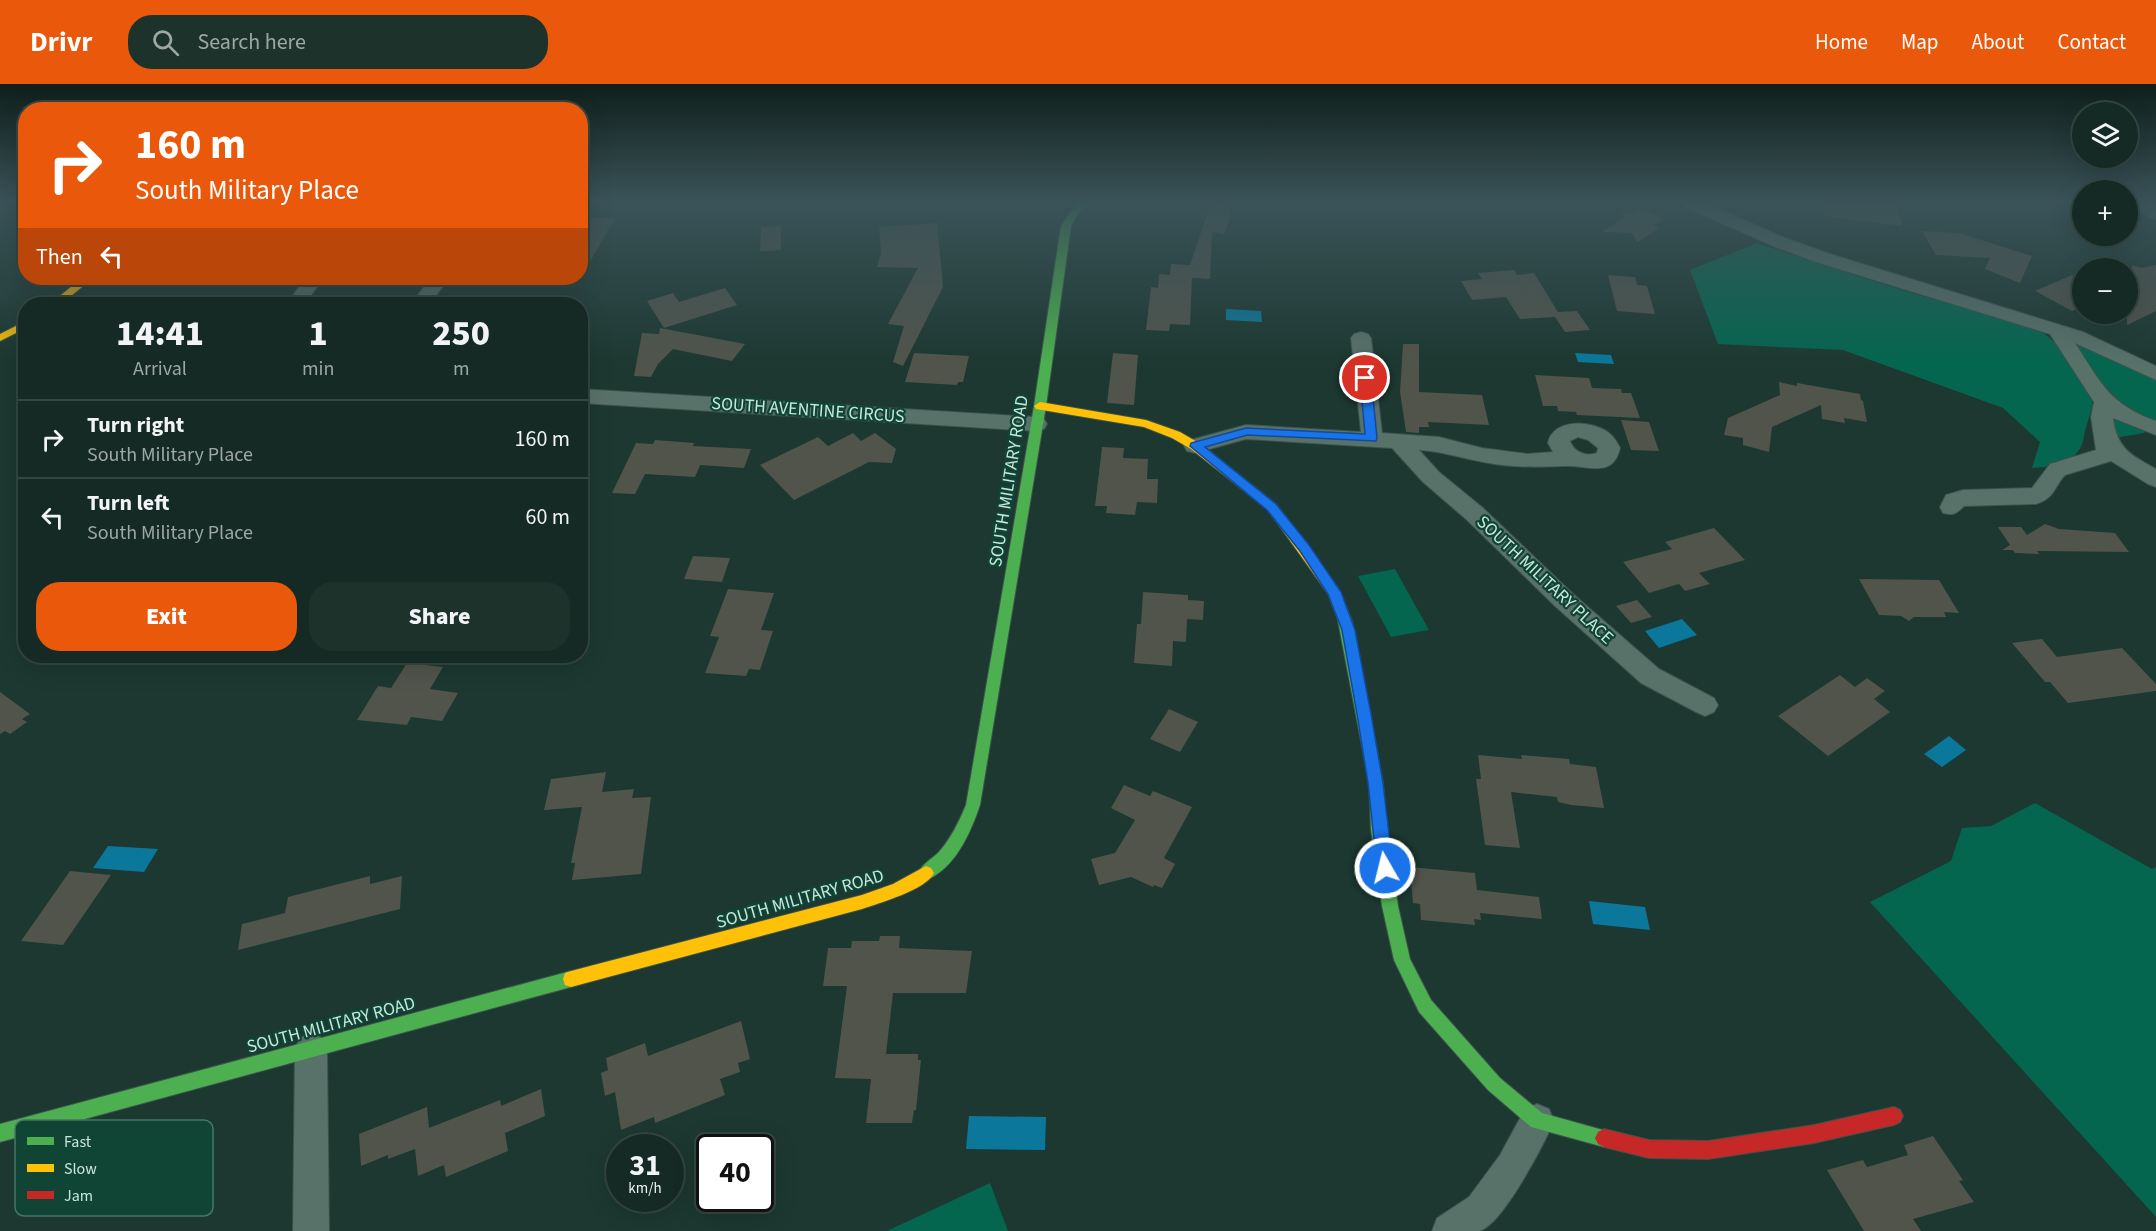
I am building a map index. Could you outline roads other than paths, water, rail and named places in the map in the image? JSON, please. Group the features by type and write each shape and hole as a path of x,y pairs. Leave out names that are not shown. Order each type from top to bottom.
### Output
{"street":[{"name":"SOUTH MILITARY ROAD","path":"48,1120 844,907 887,894 908,884 940,862 959,841 967,826 975,795 1038,415 1061,257"},
{"path":"1818,257 2076,336 2155,373"},
{"path":"64,297 79,285"},
{"path":"425,297 435,285"},
{"path":"0,338 18,328"},
{"path":"2058,330 2062,341 2104,402 2136,421 2156,428"},
{"path":"1361,338 1372,438"},
{"name":"SOUTH AVENTINE CIRCUS","path":"588,396 1038,415"},
{"path":"2104,402 2101,423 2109,444 2122,460 2156,479"},
{"path":"1038,415 1146,424 1176,435 1196,446 1272,507 1304,548 1334,592 1348,630 1376,783 1379,830 1390,906 1402,960 1425,1006 1494,1084 1537,1121 1649,1149 1708,1150 1814,1134 1894,1116"},
{"path":"1196,446 1246,432 1372,438 1439,444 1482,455 1527,461 1572,458"},
{"name":"SOUTH MILITARY PLACE","path":"1397,440 1431,477 1475,514 1564,600 1650,676 1705,705"},
{"path":"1951,507 1954,501 1963,498 2018,498 2042,494 2050,484 2053,472 2062,467 2096,460 2107,454 2109,444"},
{"path":"310,1231 311,1049"},
{"path":"1450,1231 1481,1209 1512,1167 1537,1121"},
{"name":"SOUTH MILITARY ROAD","path":"0,1133 15,1129"}],"water":[{"path":"1226,309 1261,311 1262,322 1226,320"},
{"path":"1575,353 1611,355 1614,364 1578,362"},
{"path":"1682,619 1697,635 1659,648 1645,631"},
{"path":"1949,736 1966,750 1942,767 1924,754"},
{"path":"108,846 158,849 144,872 93,868"},
{"path":"1589,901 1645,907 1650,930 1593,924"},
{"path":"969,1116 1046,1117 1045,1150 966,1149"}]}
